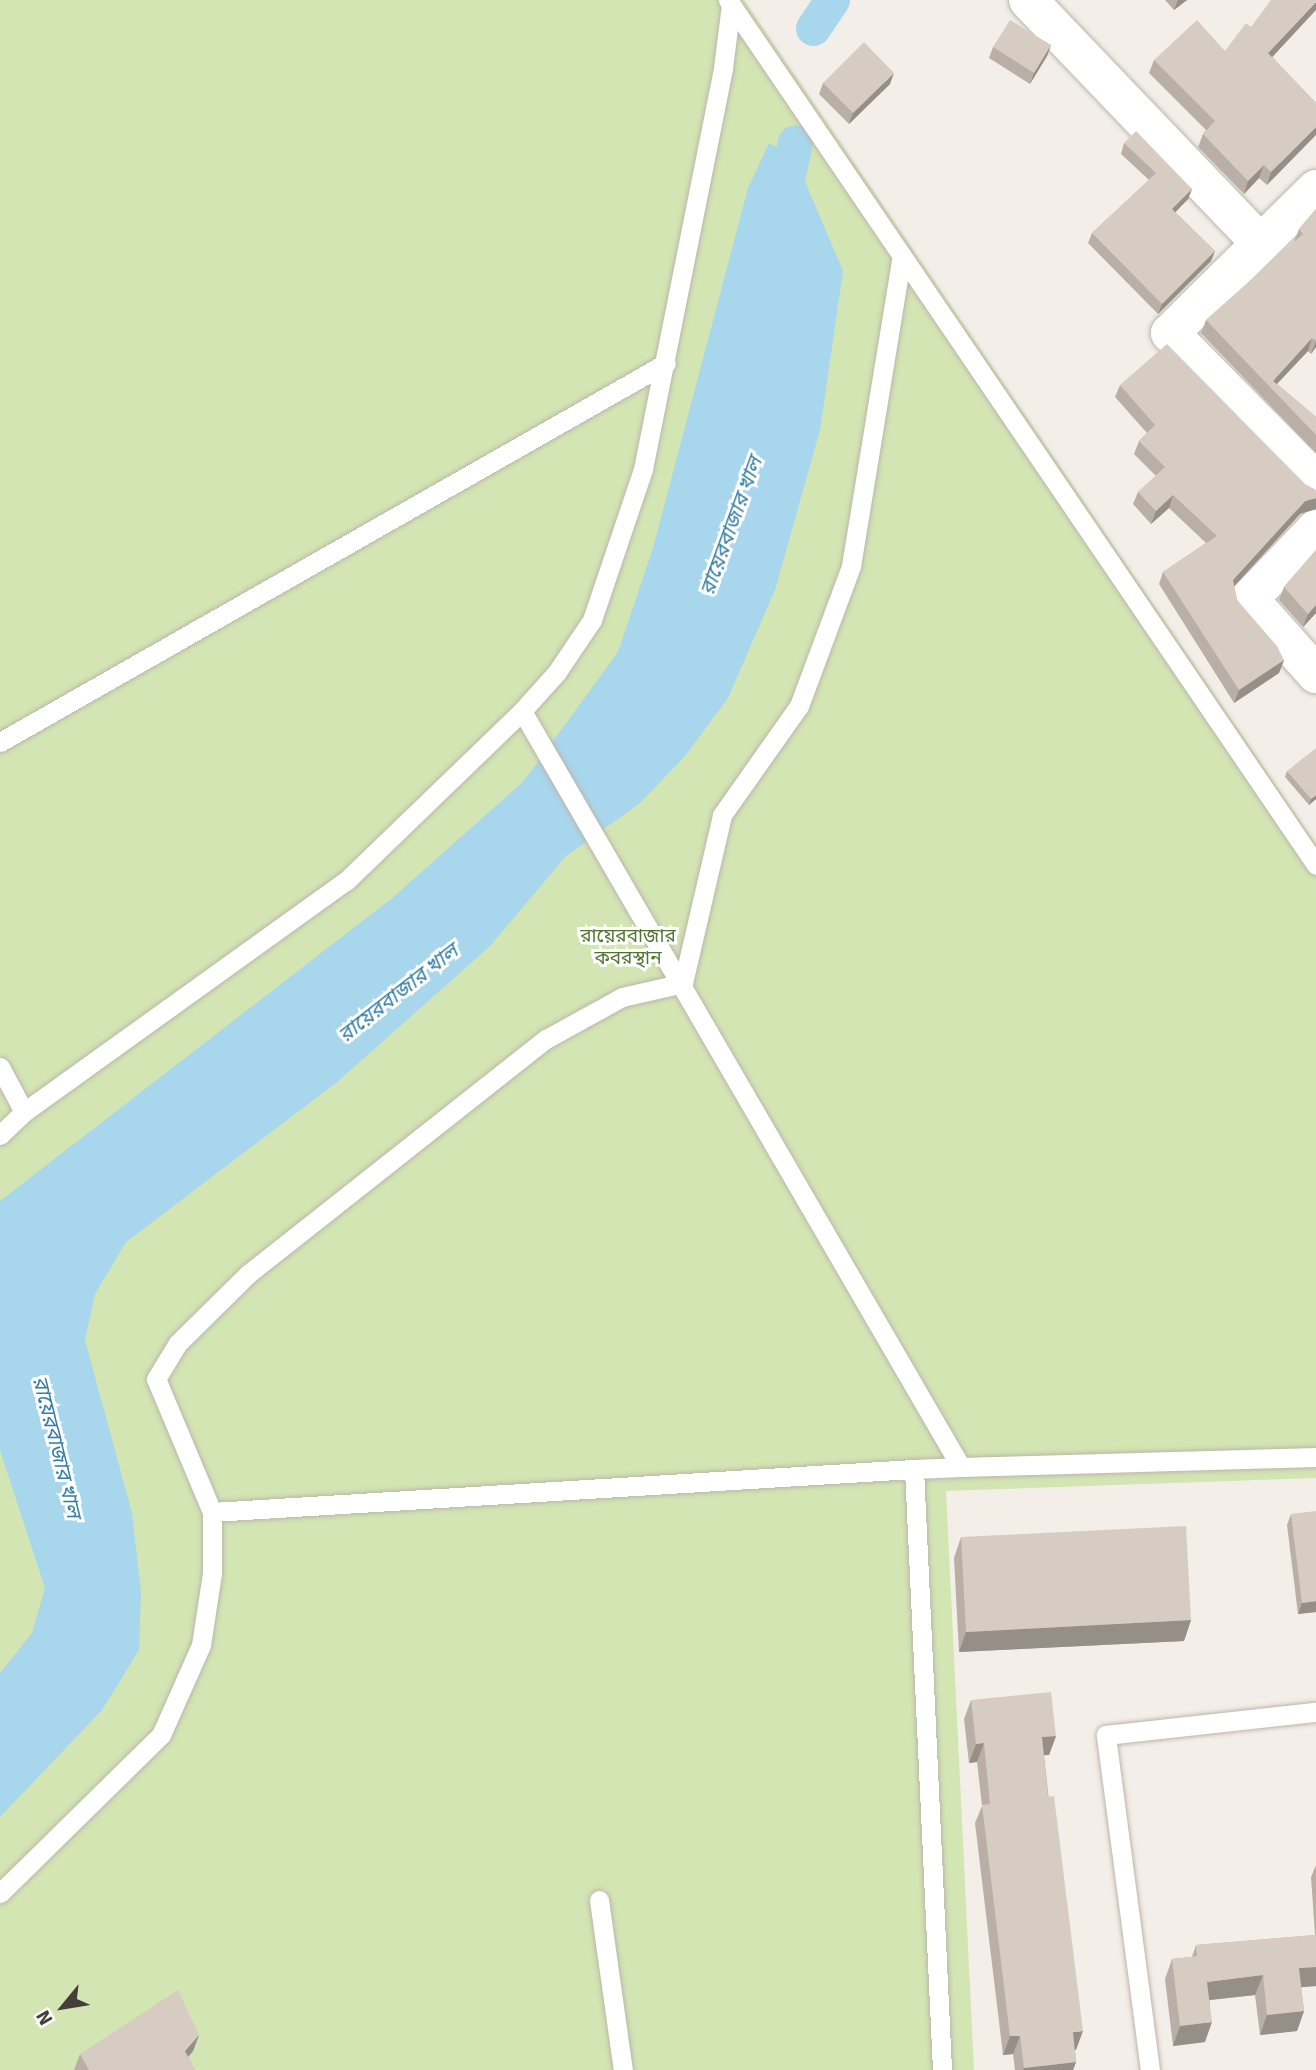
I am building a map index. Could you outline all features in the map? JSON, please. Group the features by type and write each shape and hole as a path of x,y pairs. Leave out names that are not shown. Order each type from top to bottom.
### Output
{"street":[{"path":"1028,0 1260,243"},
{"path":"1313,473 1170,333 1316,188"},
{"path":"1316,529 1250,599 1316,674"}],"lane":[{"path":"729,2 1316,865"},
{"path":"0,1135 24,1112 346,881 522,711 557,672 592,620 643,469 666,363 729,2"},
{"path":"683,983 722,816 799,706 851,566 902,256"},
{"path":"0,742 666,363"},
{"path":"522,711 627,895 683,983 961,1467"},
{"path":"0,1893 161,1735 201,1645 212,1573 212,1512 156,1378 178,1343 248,1274 546,1039 622,997 683,983"},
{"path":"0,1067 24,1112"},
{"path":"212,1512 914,1469 1316,1457"},
{"path":"914,1469 942,2070"},
{"path":"1150,2070 1106,1735 1316,1712"},
{"path":"599,1900 623,2070"}],"green space":[{"name":"রায়েরবাজার কবরস্থান","path":"0,0 744,0 1316,844 1316,1478 946,1491 974,2070 0,2070"}],"water":[{"path":"769,143 795,158 843,271 820,430 775,590 728,698 685,756 640,803 566,856 490,946 336,1083 126,1242 95,1294 85,1340 132,1513 141,1592 139,1650 102,1710 0,1817 0,1673 32,1633 45,1588 0,1450 0,1201 391,899 524,781 618,652 653,548 748,188"}],"building":[{"path":"1271,0 1316,0 1268,53 1316,103 1316,127 1271,172 1264,165 1248,181 1203,134 1215,121 1154,60 1197,20 1225,51 1246,23 1251,27"},
{"path":"1010,20 1051,45 1034,73 993,47"},
{"path":"864,42 894,73 853,113 823,83"},
{"path":"1136,131 1192,189 1172,209 1215,251 1162,304 1092,233 1156,173 1124,143"},
{"path":"1316,209 1316,341 1312,338 1273,381 1316,417 1316,435 1206,320 1303,234 1299,229"},
{"path":"1167,344 1305,484 1316,490 1316,498 1305,501 1233,580 1237,600 1277,646 1284,660 1239,690 1163,572 1217,536 1173,495 1156,511 1138,492 1165,467 1139,441 1155,425 1120,385"},
{"path":"1316,550 1316,605 1308,614 1284,587"},
{"path":"1316,748 1316,795 1311,799 1287,771"},
{"path":"1316,1511 1316,1601 1302,1603 1291,1514"},
{"path":"1186,1526 1191,1620 966,1632 961,1537"},
{"path":"1051,1692 1056,1736 1042,1737 1048,1797 1054,1796 1083,2031 1073,2032 1076,2062 1024,2068 1020,2036 1010,2036 982,1805 990,1804 984,1743 976,1744 971,1700"},
{"path":"1316,1935 1316,1967 1299,1968 1304,2011 1267,2015 1263,1975 1207,1982 1212,2022 1180,2026 1172,1959 1197,1956 1196,1945"},
{"path":"178,1990 199,2035 185,2051 195,2070 89,2070 80,2054"}],"waterway":[{"path":"813,28 832,0"},
{"name":"রায়েরবাজার খাল","path":"782,204 795,142"}]}
